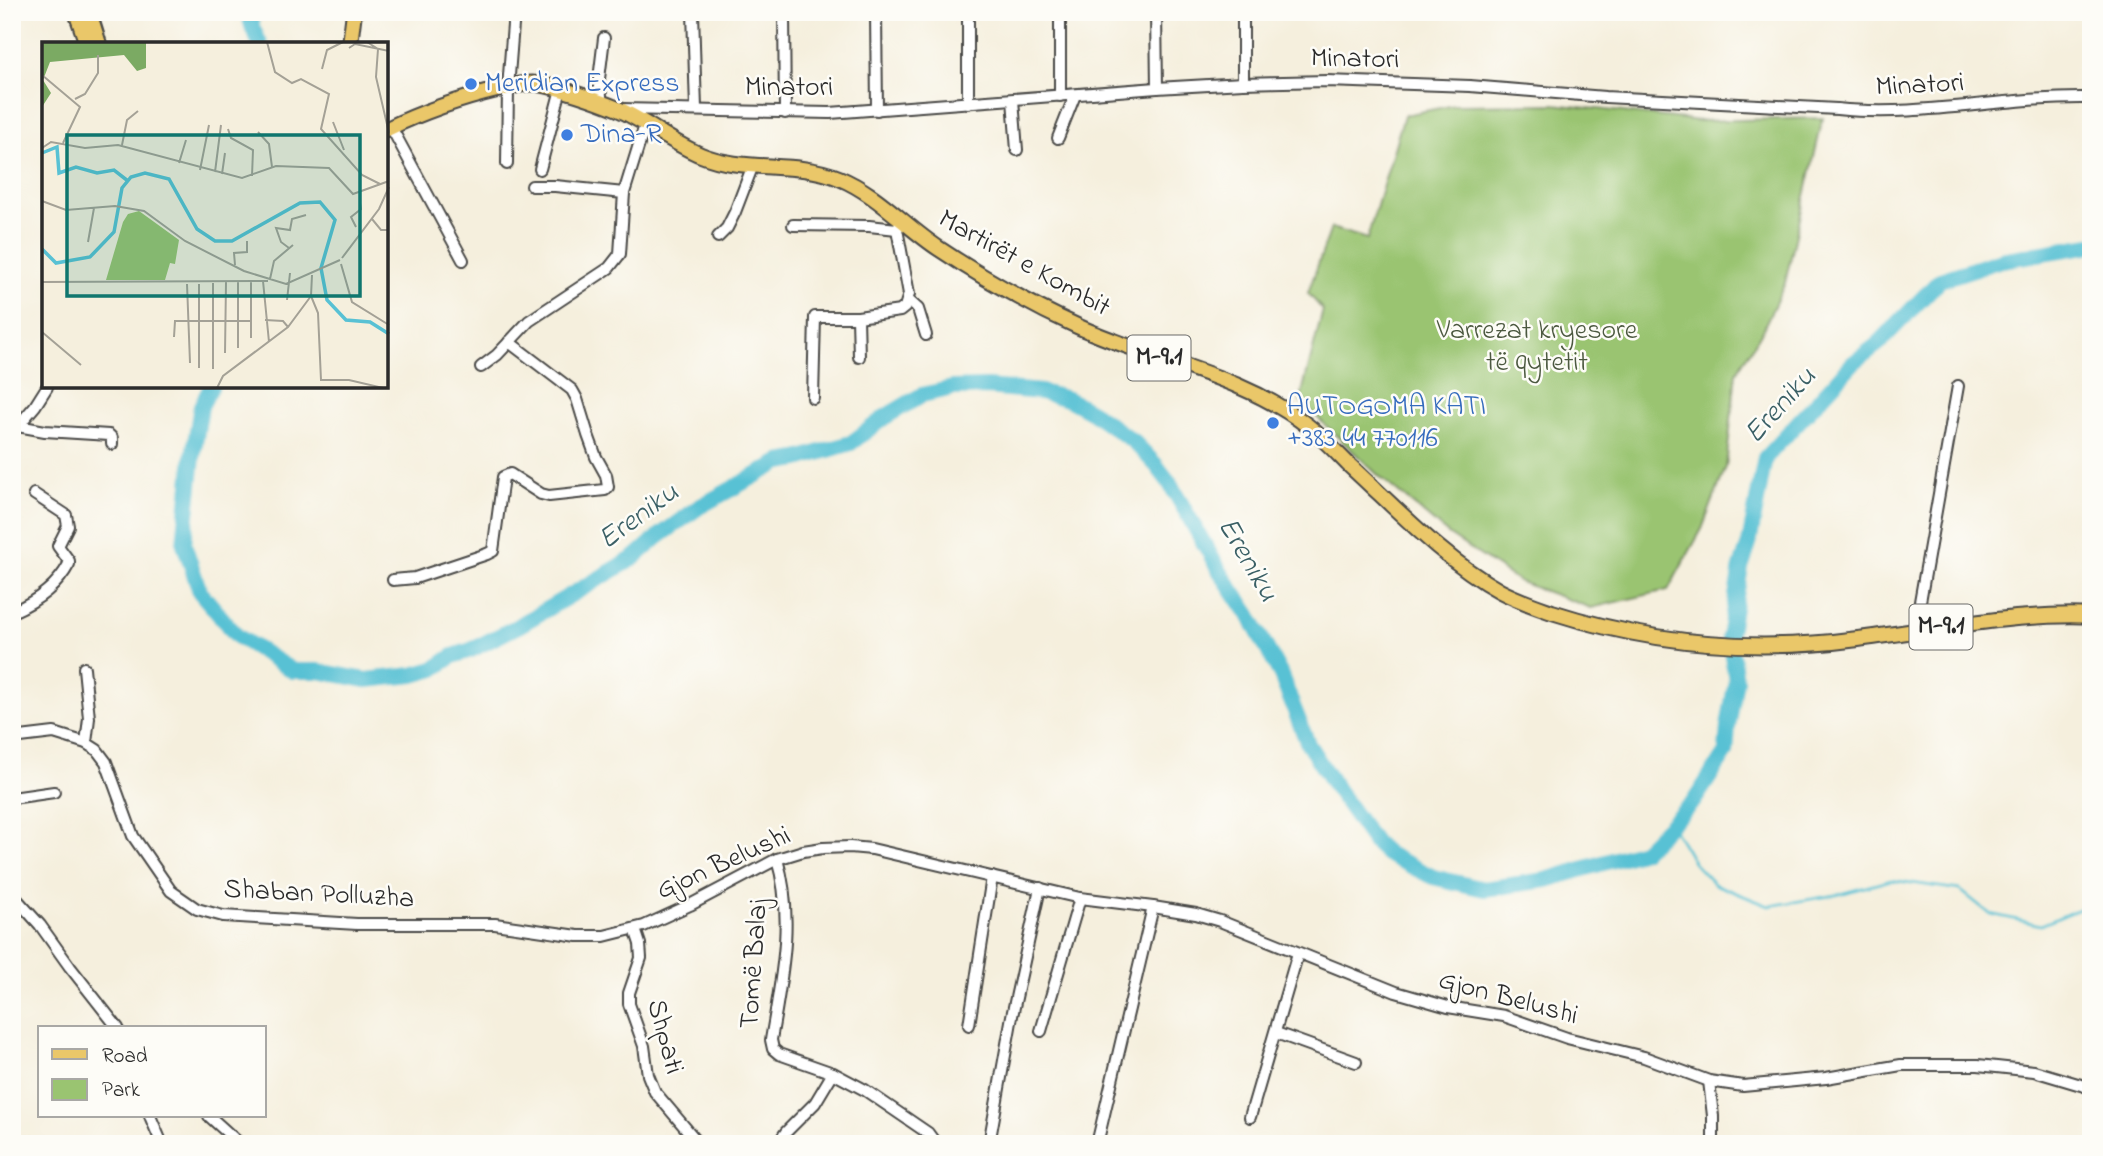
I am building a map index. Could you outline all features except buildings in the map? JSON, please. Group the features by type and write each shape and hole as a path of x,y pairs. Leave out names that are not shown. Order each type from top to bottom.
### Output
{"main road":[{"path":"76,12 86,42"},
{"path":"89,12 98,42"},
{"path":"350,42 354,12"},
{"name":"Martirët e Kombit","path":"389,128 452,101 533,83 561,89 618,109 701,155 728,162 821,172 836,177 856,186 899,225 1072,323 1115,343 1260,395 1309,427 1428,538 1481,579 1517,599 1556,613 1611,627 1726,646 1792,645 2037,616 2091,616"}],"street":[{"path":"508,164 508,88 514,12"},
{"path":"693,12 696,109"},
{"path":"784,12 785,113"},
{"path":"876,12 877,110"},
{"path":"968,12 968,103"},
{"path":"1060,12 1060,96"},
{"path":"1156,12 1157,88"},
{"path":"1243,83 1244,12"},
{"path":"602,104 600,79 604,38"},
{"name":"Minatori","path":"618,109 785,113 877,110 1157,88 1327,81 1457,86 1867,112 1965,107 2032,99 2091,98"},
{"path":"540,169 561,89"},
{"path":"1058,138 1075,95"},
{"path":"1013,100 1017,150"},
{"path":"481,367 529,321 609,268 620,254 624,193 645,125"},
{"name":"Martirët e Kombit","path":"389,128 463,260"},
{"path":"718,237 727,228 753,165"},
{"path":"532,186 624,193"},
{"path":"793,225 899,225 909,294 905,307 900,311 858,317 815,317 813,398"},
{"path":"908,300 922,316 926,335"},
{"path":"858,317 859,357"},
{"path":"393,580 415,578 493,551 503,477 506,474 549,496 605,490 608,487 578,399 572,390 509,342"},
{"path":"1915,630 1958,386"},
{"path":"15,430 46,388"},
{"path":"15,430 109,435 112,444"},
{"path":"12,611 45,594 69,564 58,546 68,526 66,515 34,494"},
{"path":"12,738 54,733 86,743 89,718 84,668"},
{"name":"Shaban Polluzha","path":"86,743 97,750 106,762 133,836 171,891 197,909 223,916 357,924 495,924 578,936 604,936 635,929"},
{"path":"12,798 54,792"},
{"name":"Gjon Belushi","path":"635,929 690,905 777,859 823,848 872,849 1080,898 1153,907 1220,921 1406,995 1448,1007 1504,1016 1567,1038 1644,1057 1709,1081 1743,1086 1826,1078 1901,1065 1978,1065 2034,1071 2091,1088"},
{"name":"Tomë Balaj","path":"777,859 782,875 787,919 783,971 771,1040 773,1049 779,1054 833,1073 865,1090 928,1133 936,1144"},
{"path":"969,1025 992,877"},
{"path":"989,1144 1012,1016 1040,888"},
{"path":"12,894 40,925 115,1026"},
{"path":"1041,1031 1080,898"},
{"path":"1097,1144 1153,907"},
{"name":"Shpati","path":"635,929 641,958 629,993 629,1004 644,1045 648,1075 655,1093 699,1144"},
{"path":"1250,1116 1298,953"},
{"path":"1276,1033 1356,1062"},
{"path":"778,1144 786,1132 815,1103 833,1073"},
{"path":"1709,1081 1713,1144"},
{"path":"151,1118 162,1144"},
{"path":"211,1118 240,1144"}],"green space":[{"name":"Varrezat kryesore të qytetit","path":"1554,104 1700,121 1823,118 1785,283 1760,335 1736,373 1726,467 1702,529 1668,590 1591,608 1520,582 1448,534 1379,476 1300,401 1323,310 1308,293 1331,228 1367,239 1404,115 1455,105"}],"waterway":[{"name":"Ereniku","path":"248,12 259,42"},
{"name":"Ereniku","path":"210,388 201,406 184,544 200,592 237,636 293,671 318,671 366,680 413,675 434,669 453,656 518,626 634,558 699,507 780,462 851,443 885,417 922,395 953,388 987,387 1041,392 1068,399 1092,412 1134,442 1169,482 1219,570 1249,615 1280,673 1308,744 1374,842 1387,854 1433,877 1484,889 1546,880 1643,851 1694,801 1726,752 1736,680 1729,637 1765,458 1853,363 1878,344 1940,280 2001,260 2091,245"},
{"path":"1670,823 1694,863 1714,884 1769,906 1836,895 1891,880 1960,890 1990,914 2041,925 2091,904"}],"place":[{"name":"Meridian Express","path":"471,84"},
{"name":"Dina-R","path":"567,135"},
{"name":"AUTOGOMA KATI +383 44 770116","path":"1273,423"}]}
